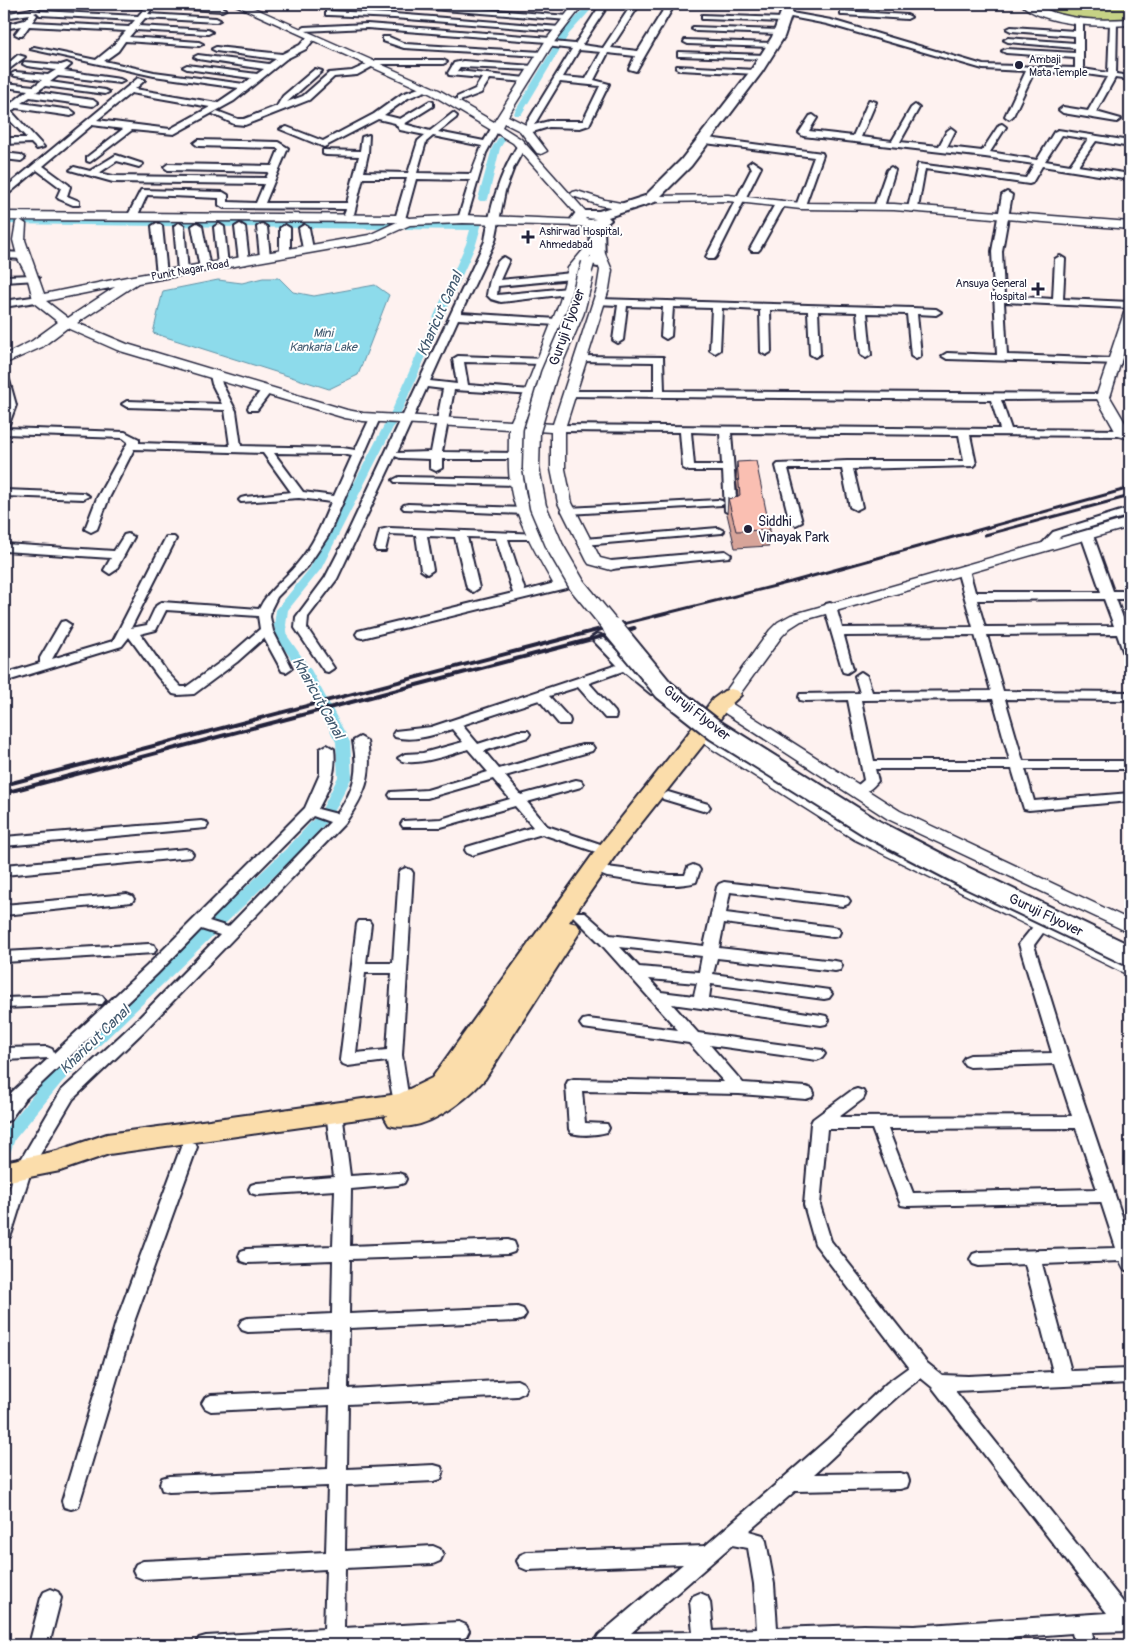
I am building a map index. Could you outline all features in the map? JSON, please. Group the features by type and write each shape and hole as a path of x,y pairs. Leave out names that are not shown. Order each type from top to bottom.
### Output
{"main road":[{"path":"557,221 592,232 650,199 686,163 756,72 773,45 787,15"},
{"path":"592,232 632,208 656,199 708,141 760,72 782,38 787,15"},
{"name":"Guruji Flyover","path":"592,232 586,312 551,404 544,432 543,467 550,506 568,545 589,583 676,685 726,724 883,822 971,868 1130,944"},
{"name":"Guruji Flyover","path":"592,232 576,311 539,403 532,431 531,449 531,468 538,507 555,547 577,585 664,690 715,730 873,829 963,876 1130,956"},
{"path":"14,1170 60,1161 107,1144 436,1107 458,1093 476,1072 579,915 607,862 668,796 727,702"},
{"path":"406,1110 441,1085 607,862 706,736"},
{"path":"60,1161 107,1160 188,1147 335,1119"}],"street":[{"path":"112,4 140,20 199,44"},
{"path":"238,4 460,99 499,124"},
{"path":"248,4 376,63 499,124 526,135 577,194 606,270 600,302 558,428 558,469 568,512 594,561 611,565 725,555"},
{"path":"393,4 568,18"},
{"path":"546,4 578,5"},
{"path":"328,668 301,628 302,617 331,579 490,240 492,219 510,164 574,46 605,4"},
{"path":"589,82 606,50 636,4"},
{"path":"632,69 671,4"},
{"path":"851,4 843,16 908,17"},
{"path":"1026,4 1059,18 1114,23 1130,22"},
{"path":"463,219 482,153 542,54 578,5"},
{"path":"428,18 432,13 433,7"},
{"path":"4,27 34,18 140,20 222,9"},
{"path":"329,14 428,18 560,29"},
{"path":"696,29 787,15"},
{"path":"705,16 787,15 828,22 983,67 1079,71 1130,78"},
{"path":"4,16 216,20"},
{"path":"34,18 140,20 208,32"},
{"path":"98,62 115,50 140,20"},
{"path":"1079,21 1079,71"},
{"path":"1091,114 1112,76 1114,23"},
{"path":"304,29 366,26 551,43 640,54"},
{"path":"1011,29 1079,34"},
{"path":"171,132 217,110 283,57 304,48 312,36"},
{"path":"386,38 404,46 542,54"},
{"path":"1008,40 1079,46"},
{"path":"688,42 773,45"},
{"path":"34,49 154,74 247,87"},
{"path":"216,49 283,57"},
{"path":"1006,51 1079,56"},
{"path":"681,54 765,57"},
{"path":"4,71 21,57"},
{"path":"198,57 270,67"},
{"path":"129,90 217,110 241,122 306,98 332,75 354,74 376,63 443,62"},
{"path":"526,80 452,73 457,65 464,63 533,68"},
{"path":"27,64 104,92"},
{"path":"188,67 259,77"},
{"path":"680,68 756,72"},
{"path":"1009,116 1031,69"},
{"path":"279,109 286,98 318,71"},
{"path":"15,74 56,74 120,81"},
{"path":"4,141 36,144 4,108 15,105 56,74"},
{"path":"460,99 478,91 487,77"},
{"path":"526,135 549,124 580,125 586,123 605,84 557,79"},
{"path":"4,193 141,80"},
{"path":"4,85 93,103"},
{"path":"284,129 324,144 377,116 405,96 425,88"},
{"path":"856,139 872,102"},
{"path":"430,104 399,124 399,127 487,144"},
{"path":"15,105 71,113"},
{"path":"894,144 915,108"},
{"path":"1063,110 1117,119"},
{"path":"377,116 402,122"},
{"path":"402,224 422,141 453,116"},
{"path":"813,118 803,133 986,154 1130,177"},
{"path":"89,122 171,132 187,136"},
{"path":"90,159 130,127"},
{"path":"986,154 1002,127"},
{"path":"942,149 951,131"},
{"path":"913,208 921,166 1029,182 1057,134 1067,132 1130,144"},
{"path":"526,135 592,232"},
{"path":"348,220 364,154 366,136"},
{"path":"1072,168 1094,137"},
{"path":"708,141 820,155 801,206"},
{"path":"198,143 282,146 284,148 259,205"},
{"path":"326,152 364,154"},
{"path":"4,156 21,158"},
{"path":"92,174 116,158 139,164"},
{"path":"711,257 727,229 757,167 752,164"},
{"path":"36,165 66,187 62,197 76,203"},
{"path":"168,167 275,169"},
{"path":"74,170 113,178 269,181"},
{"path":"879,207 891,170"},
{"path":"359,175 475,177"},
{"path":"132,217 144,192 224,195 224,205 351,206"},
{"path":"577,194 603,203 632,208"},
{"path":"1002,357 997,251 1007,195"},
{"path":"656,199 740,199 801,206 913,208 1130,226"},
{"path":"755,249 780,204"},
{"path":"4,216 348,220 402,224"},
{"path":"4,224 304,228 402,224 463,219 557,221"},
{"path":"20,224 19,240 23,256 34,278 40,303 67,323 122,347 345,414 404,420 516,424 558,428 1127,434"},
{"name":"Punit Nagar Road","path":"4,360 37,344 58,327 79,317 134,280 372,238 402,224"},
{"path":"157,226 162,275"},
{"path":"179,226 183,272"},
{"path":"197,226 205,268"},
{"path":"219,227 222,264"},
{"path":"240,227 244,261"},
{"path":"262,227 265,257"},
{"path":"284,228 285,254"},
{"path":"304,228 308,249"},
{"path":"362,634 562,585 536,536 521,502 516,467 516,424 531,393 568,291 574,268 592,232"},
{"path":"4,255 23,256"},
{"path":"1058,301 1060,259"},
{"path":"504,260 494,283 492,295 494,298 501,299 568,291"},
{"path":"494,283 572,276"},
{"path":"4,279 34,278"},
{"path":"4,304 134,280"},
{"path":"998,299 1130,305"},
{"path":"600,302 936,312"},
{"path":"618,340 623,302"},
{"path":"666,336 668,304"},
{"path":"715,350 717,305"},
{"path":"765,307 766,352"},
{"path":"813,308 815,354"},
{"path":"862,310 866,355"},
{"path":"912,311 916,356"},
{"path":"455,316 557,322"},
{"path":"1103,397 1129,320"},
{"path":"947,356 1116,362"},
{"path":"436,357 542,361"},
{"path":"458,359 463,388"},
{"path":"581,359 659,359 659,394"},
{"path":"215,375 217,384 229,407 236,449"},
{"path":"4,380 12,405 4,424"},
{"path":"423,384 531,393"},
{"path":"436,468 436,456 449,386"},
{"path":"253,408 266,391"},
{"path":"569,394 1103,397"},
{"path":"995,397 1007,432"},
{"path":"1103,397 1127,434"},
{"path":"127,404 229,407"},
{"path":"286,668 264,624 266,606 276,591 298,571 311,554 378,418"},
{"path":"4,430 125,435 136,441 130,446 103,498 91,529"},
{"path":"686,430 690,468 728,468"},
{"path":"725,430 731,510"},
{"path":"796,522 782,466 970,464 964,432"},
{"path":"130,446 343,451 359,454"},
{"path":"266,450 300,495"},
{"path":"400,455 517,456"},
{"path":"847,464 856,507"},
{"path":"399,480 518,482"},
{"path":"4,494 83,496"},
{"path":"245,500 300,495 322,499 338,499"},
{"path":"568,512 718,503"},
{"path":"408,507 525,511"},
{"path":"1044,548 1057,534 1130,512"},
{"path":"1130,522 796,618 784,625 776,633 727,702 894,815 1130,927"},
{"path":"584,542 718,531"},
{"path":"381,549 384,532 536,536"},
{"path":"421,532 427,570"},
{"path":"460,533 473,588"},
{"path":"501,535 520,595"},
{"path":"1087,535 1109,596 1126,630 1130,654"},
{"path":"110,570 128,537"},
{"path":"4,678 118,643 127,633 170,538"},
{"path":"4,548 119,555"},
{"path":"963,570 1029,806 1130,797"},
{"path":"971,596 1130,595"},
{"path":"127,633 152,627 162,606 265,613"},
{"path":"830,607 846,670"},
{"path":"46,665 46,658 65,626"},
{"path":"127,633 178,691 189,690 233,659 267,629"},
{"path":"837,632 1126,630"},
{"path":"598,638 625,666 672,703 706,736 861,836 1130,970"},
{"path":"400,734 416,734 454,723 542,696 625,666"},
{"path":"858,791 871,781 861,696 861,676"},
{"path":"581,682 610,715"},
{"path":"542,696 564,721"},
{"path":"805,697 1130,696"},
{"path":"454,723 542,830 607,862 670,880 691,879 693,870"},
{"path":"405,758 423,757 474,747 523,734"},
{"path":"4,1232 14,1170 46,1128 67,1095 139,1027 339,820 358,795 365,763 360,741"},
{"path":"396,795 427,794 587,748"},
{"path":"4,1114 18,1096 152,970 312,811 327,778 330,763 327,749"},
{"path":"868,766 1130,765"},
{"path":"408,824 441,824 576,784"},
{"path":"668,796 703,807"},
{"path":"312,811 339,820"},
{"path":"4,842 201,824"},
{"path":"472,850 542,830"},
{"path":"4,870 186,854"},
{"path":"406,874 394,1055 406,1110"},
{"path":"701,1002 724,887 843,901"},
{"path":"4,910 127,899"},
{"path":"579,915 606,940 739,1088"},
{"path":"718,917 833,932"},
{"path":"198,923 230,933"},
{"path":"364,924 348,1060 394,1055"},
{"path":"979,1259 1032,1257 1129,1259 1061,1058 1026,944 1041,926"},
{"path":"606,940 834,966"},
{"path":"4,957 149,949"},
{"path":"358,968 400,968"},
{"path":"633,972 705,978 824,994"},
{"path":"655,996 822,1020"},
{"path":"4,1003 97,1000"},
{"path":"588,1024 694,1036 817,1054"},
{"path":"4,1054 47,1053"},
{"path":"970,1061 1061,1058"},
{"path":"601,1128 578,1129 574,1085 739,1088 806,1093"},
{"path":"858,1095 819,1123 812,1205 823,1244 921,1368 938,1382 1128,1622"},
{"path":"334,1637 343,1182 335,1119"},
{"path":"877,1122 907,1200 1108,1195"},
{"path":"819,1123 1084,1122"},
{"path":"71,1501 126,1319 188,1147"},
{"path":"257,1189 398,1179"},
{"path":"247,1256 508,1246"},
{"path":"1032,1257 1064,1379"},
{"path":"248,1325 516,1314"},
{"path":"611,1644 728,1536 835,1445 893,1388 921,1368"},
{"path":"938,1382 968,1384 1130,1376"},
{"path":"211,1403 517,1388"},
{"path":"169,1484 434,1473"},
{"path":"790,1483 900,1481"},
{"path":"728,1536 756,1541 764,1584 762,1641"},
{"path":"527,1561 708,1554"},
{"path":"144,1570 433,1555"},
{"path":"39,1645 51,1598"},
{"path":"692,1643 700,1602"},
{"path":"611,1644 823,1640 863,1634 914,1640 998,1638 1080,1623 1128,1622"},
{"path":"1080,1623 1085,1645"},
{"path":"206,1645 459,1631"}],"green space":[{"path":"1032,4 1130,4 1130,18 1093,20 1066,17 1042,10"}],"water":[{"name":"Mini Kankaria Lake","path":"263,278 279,278 293,292 314,296 375,285 389,295 358,375 329,389 153,333 163,291 218,280 242,283"}],"building":[{"name":"Siddhi Vinayak Park","path":"756,461 770,530 736,531 728,498 733,499 740,495 737,462"}],"waterway":[{"name":"Kharicut Canal","path":"518,113 566,33 592,4"},
{"name":"Kharicut Canal","path":"483,199 496,148 501,140"},
{"path":"4,221 476,227"},
{"name":"Kharicut Canal","path":"476,227 477,223"},
{"name":"Kharicut Canal","path":"4,1149 8,1137 56,1078 295,848 327,813 345,777 343,742 305,670 282,637 280,625 282,610 315,569 398,408 471,244 476,227"}],"railway":[{"path":"599,630 791,582 1130,488"},
{"path":"985,535 1130,496"},
{"path":"4,785 605,628"},
{"path":"4,793 634,628"},
{"path":"629,630 635,628"}],"place":[{"name":"Ambaji Mata Temple","path":"1019,65"},
{"name":"Ashirwad Hospital, Ahmedabad","path":"528,237"},
{"name":"Ansuya General Hospital","path":"1038,289"},
{"name":"Siddhi Vinayak Park","path":"748,529"}]}
